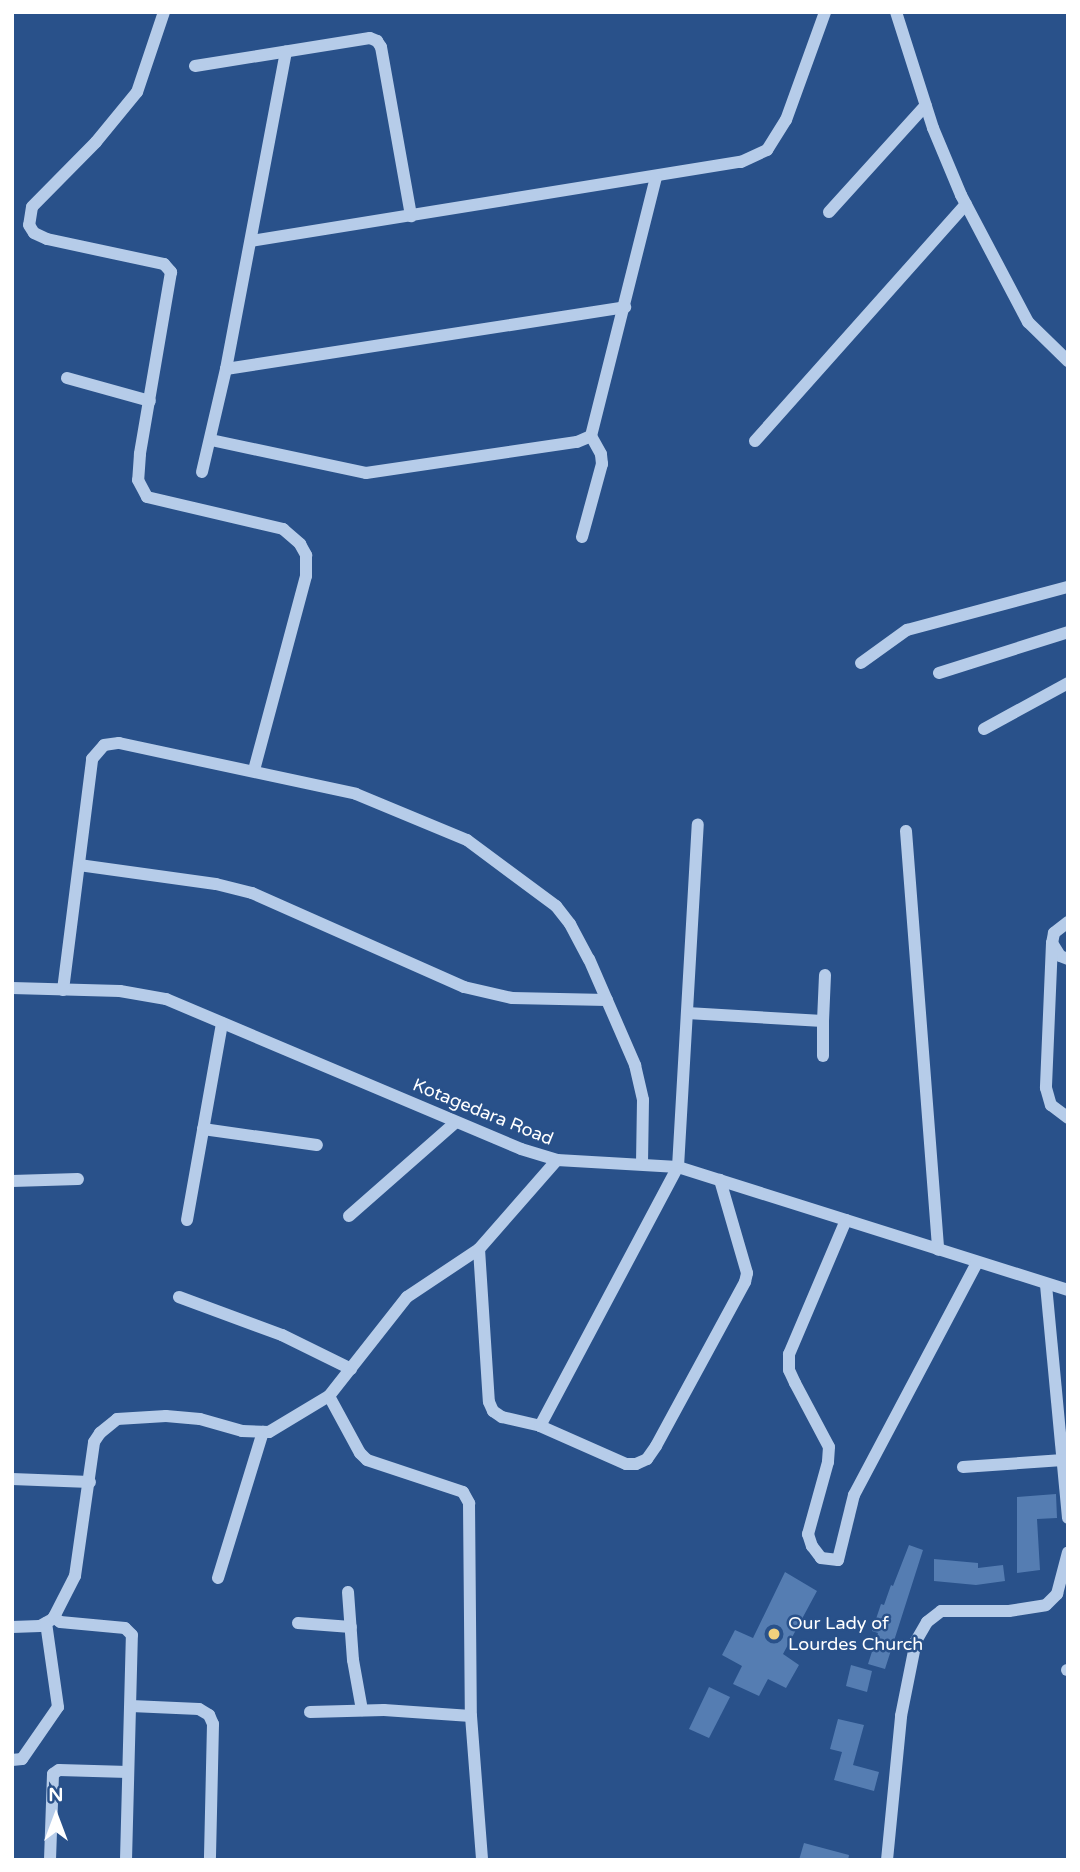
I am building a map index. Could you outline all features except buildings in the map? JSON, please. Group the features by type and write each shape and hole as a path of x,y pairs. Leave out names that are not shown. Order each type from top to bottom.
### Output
{"street":[{"path":"164,12 137,92 96,142 32,207 29,225 34,233 47,239 164,264 171,272 138,480 148,497 283,529 300,544 306,555 306,576 254,770"},
{"path":"251,241 741,162 767,150 786,120 825,12"},
{"path":"896,12 926,105 966,204 1028,322 1068,361"},
{"path":"195,66 370,38 377,41 381,47 411,216"},
{"path":"202,472 226,369 286,52"},
{"path":"829,212 926,105"},
{"path":"582,537 602,464 601,454 592,436 656,177"},
{"path":"755,440 966,204"},
{"path":"226,369 625,307"},
{"path":"67,378 149,401"},
{"path":"211,440 366,473 577,442 592,436"},
{"path":"861,663 907,630 1068,587"},
{"path":"939,673 1068,632"},
{"path":"984,729 1068,683"},
{"path":"63,990 92,759 104,745 119,743 356,794 467,840 556,906 583,948 639,1082 643,1100 642,1164"},
{"path":"540,1426 678,1167 698,825"},
{"path":"906,831 938,1250"},
{"path":"79,865 216,884 253,893 464,987 512,998 607,1000"},
{"path":"1068,922 1054,933 1052,943 1046,1088 1051,1105 1068,1118"},
{"path":"1052,943 1060,956 1068,959"},
{"path":"823,1056 825,975"},
{"name":"Kotagedara Road","path":"12,988 120,991 166,999 521,1149 557,1160 678,1167 1068,1290"},
{"path":"687,1013 823,1021"},
{"path":"187,1220 222,1023"},
{"path":"349,1216 456,1122"},
{"path":"203,1129 317,1145"},
{"path":"12,1627 40,1626 50,1620 75,1576 94,1442 108,1424 117,1419 166,1416 200,1419 242,1431 269,1432 329,1396 407,1297 479,1249 557,1160"},
{"path":"12,1181 78,1179"},
{"path":"479,1249 489,1402 493,1411 502,1417 540,1426 626,1464 636,1464 647,1459 745,1282 747,1273 720,1180"},
{"path":"846,1220 789,1354 789,1370 829,1447 828,1462 808,1534 812,1546 821,1558 838,1560 854,1495 978,1263"},
{"path":"1046,1285 1068,1518"},
{"path":"179,1297 282,1335 351,1369"},
{"path":"329,1396 359,1453 367,1460 463,1492 470,1503 471,1716 482,1860"},
{"path":"218,1578 263,1432"},
{"path":"963,1466 1063,1460"},
{"path":"12,1479 89,1482"},
{"path":"887,1860 901,1716 916,1641 927,1622 941,1611 1009,1611 1046,1605 1056,1594 1068,1552"},
{"path":"348,1592 362,1710"},
{"path":"50,1620 129,1630 134,1642 126,1860"},
{"path":"17,1759 58,1707 50,1620"},
{"path":"298,1623 351,1627"},
{"path":"131,1706 199,1709 209,1715 213,1724 210,1860"},
{"path":"310,1712 362,1710 471,1716"},
{"path":"50,1860 53,1774 59,1770 128,1772"}],"place":[{"name":"Our Lady of Lourdes Church","path":"774,1634"}]}
